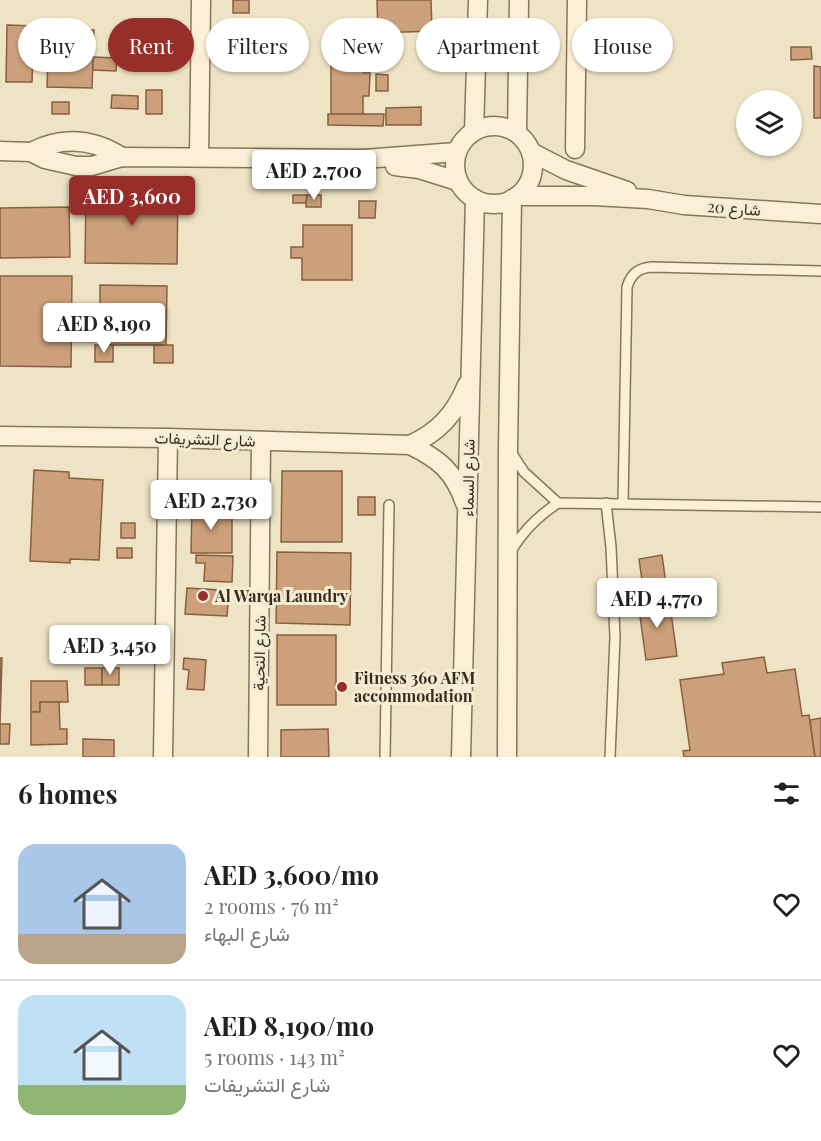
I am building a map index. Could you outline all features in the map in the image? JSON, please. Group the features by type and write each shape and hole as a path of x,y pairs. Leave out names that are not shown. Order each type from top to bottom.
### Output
{"street":[{"path":"199,157 201,0"},
{"path":"474,131 478,0"},
{"path":"517,133 519,0"},
{"path":"575,149 577,0"},
{"path":"484,126 507,127 517,133 528,144 531,152 533,172 525,189 515,198 500,204 475,200 457,181 454,164 456,152 463,140 484,126"},
{"path":"0,152 31,152 56,142 84,141 98,144 122,157"},
{"path":"31,152 45,159 76,166 92,166 122,157 364,159 456,152"},
{"name":"شارع 20","path":"531,152 584,177 648,200"},
{"path":"364,159 419,169 457,181"},
{"name":"شارع 20","path":"515,198 570,195 821,214"},
{"path":"507,757 508,447 515,198"},
{"name":"شارع السماء","path":"461,757 475,200"},
{"path":"410,445 436,431 447,420 456,408 470,377"},
{"name":"شارع التشريفات","path":"0,436 410,445 441,462 453,476 467,510"},
{"path":"163,757 168,438"},
{"name":"شارع التحية","path":"258,757 261,441"}],"lane":[{"path":"623,503 627,287 633,274 639,269 652,267 821,271"},
{"path":"508,447 524,472 558,502"},
{"path":"507,560 523,533 558,502 821,507"},
{"path":"606,503 611,547 615,637 610,757"},
{"path":"385,757 389,505"}],"building":[{"path":"233,0 249,0 249,13 233,13"},
{"path":"377,0 431,0 432,18 416,18 416,32 404,32 404,18 378,18"},
{"path":"7,25 18,25 18,72 32,72 32,82 6,82"},
{"path":"791,47 811,47 812,59 791,60"},
{"path":"96,57 108,58 108,71 96,70"},
{"path":"814,66 821,67 821,118 814,118"},
{"path":"48,72 93,72 92,88 47,87"},
{"path":"331,72 370,73 369,96 363,96 363,114 331,114"},
{"path":"376,74 388,75 388,91 376,91"},
{"path":"146,90 162,90 162,114 146,114"},
{"path":"112,95 138,96 138,109 111,108"},
{"path":"52,102 69,102 69,114 52,114"},
{"path":"421,107 421,125 386,125 386,108"},
{"path":"328,114 384,114 383,126 328,125"},
{"path":"86,190 178,190 177,264 85,263"},
{"path":"293,195 307,195 306,203 293,203"},
{"path":"307,195 321,195 321,207 306,207"},
{"path":"359,201 376,201 375,218 359,218"},
{"path":"69,207 70,257 0,258 0,208"},
{"path":"303,225 352,225 352,280 302,280 302,258 291,258 291,247 303,247"},
{"path":"0,276 72,276 71,367 0,366"},
{"path":"100,285 167,286 166,345 100,345"},
{"path":"95,345 113,345 113,362 95,362"},
{"path":"154,345 173,345 173,363 154,363"},
{"path":"34,470 69,472 69,478 103,480 99,560 70,559 70,563 30,561"},
{"path":"282,471 342,471 342,542 281,542"},
{"path":"358,497 375,497 375,515 358,515"},
{"path":"192,507 221,507 221,513 232,513 232,553 191,553"},
{"path":"121,523 135,523 135,538 121,538"},
{"path":"117,548 132,548 132,558 117,558"},
{"path":"277,552 351,553 350,625 276,623"},
{"path":"196,555 233,556 232,582 204,581 205,563 196,563"},
{"path":"662,555 667,591 644,594 639,559"},
{"name":"Al Warqa Laundry","path":"187,588 220,590 220,602 228,603 227,616 185,614"},
{"path":"669,598 677,656 646,660 638,602"},
{"path":"277,635 336,635 336,705 277,705"},
{"path":"764,657 767,673 795,669 802,716 809,715 815,757 684,757 683,751 690,750 680,680 724,674 722,663"},
{"path":"0,658 2,658 0,724"},
{"path":"184,658 206,660 204,690 187,689 189,670 183,669"},
{"path":"85,668 102,668 102,685 85,685"},
{"path":"102,668 119,668 119,685 102,685"},
{"path":"31,681 67,681 68,702 40,702 40,712 31,712"},
{"path":"40,702 59,702 60,729 67,729 67,744 31,745 31,712 40,712"},
{"path":"821,718 821,757 815,757 810,720"},
{"path":"0,724 10,724 9,744 0,744"},
{"path":"328,729 329,757 281,757 281,730"},
{"path":"83,739 114,740 114,757 83,757"}],"place":[{"name":"Al Warqa Laundry","path":"203,596"},
{"name":"Fitness 360 AFM accommodation","path":"342,687"}]}
